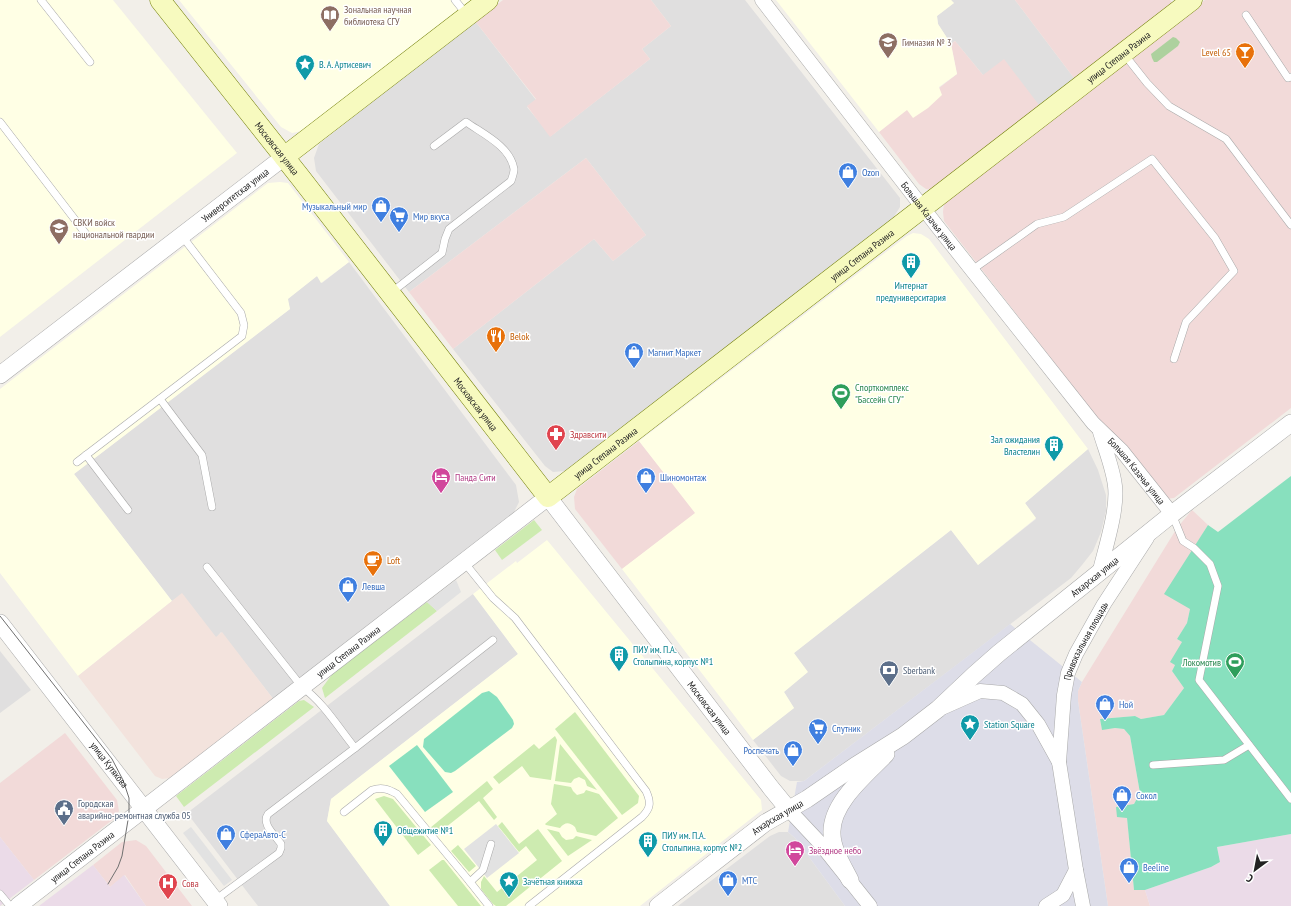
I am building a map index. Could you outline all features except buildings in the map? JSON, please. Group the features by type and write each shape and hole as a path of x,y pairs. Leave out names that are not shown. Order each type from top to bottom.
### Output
{"main road":[{"name":"Московская улица","path":"160,0 548,497"},
{"name":"Университетская улица","path":"284,157 488,0"},
{"name":"улица Степана Разина","path":"548,497 1192,0"}],"street":[{"name":"Большая Казачья улица","path":"762,0 923,208 1099,430 1122,451 1172,514"},
{"name":"Университетская улица","path":"0,375 284,157"},
{"name":"Аткарская улица","path":"658,906 765,823 830,785 855,766 903,736 938,709 989,662 1172,514 1291,423"},
{"name":"Большая Казачья улица","path":"1099,430 1108,457 1115,486 1109,537 1099,574"},
{"name":"улица Степана Разина","path":"18,906 548,497"},
{"name":"Московская улица","path":"548,497 789,810"},
{"name":"Привокзальная площадь","path":"1083,906 1059,762 1064,695 1068,673 1076,654 1092,625 1150,533"},
{"name":"улица Кутякова","path":"0,623 217,903"},
{"name":"Привокзальная площадь","path":"938,709 980,691 1003,693 1022,704 1038,724 1059,762"},
{"name":"Аткарская улица","path":"850,880 836,850 832,834 833,819 849,793 903,736"},
{"path":"789,810 819,842 870,906"},
{"path":"1046,906 1063,895 1076,870"}],"lane":[{"path":"41,0 90,62"},
{"path":"455,0 468,16"},
{"path":"1246,16 1288,78 1291,76"},
{"path":"1123,53 1147,84 1169,106 1226,139 1291,225"},
{"path":"0,122 86,234"},
{"path":"390,293 442,253 445,238 450,229 511,181 514,171 510,160 499,144 466,122 434,146"},
{"path":"972,270 1037,224 1064,216 1152,159 1215,238 1234,271 1186,322 1174,359"},
{"path":"77,462 242,336 244,325 241,313 181,236"},
{"path":"160,399 202,455 212,507"},
{"path":"86,455 128,510"},
{"path":"1172,514 1183,541 1194,548 1210,564 1218,586 1199,680 1291,799"},
{"path":"464,562 493,598 515,618 646,791 650,799 650,806 642,817 529,906"},
{"path":"207,567 302,687 314,696 355,748"},
{"path":"217,903 279,853 281,844 266,822 265,818 268,814 493,640"},
{"path":"1153,765 1224,760 1249,745"},
{"path":"344,812 372,790 378,788 390,790 397,794 488,906"},
{"path":"470,882 483,870 491,844"},
{"path":"0,894 10,906"}],"shaded area":[{"name":"СВКИ войск национальной гвардии","path":"0,0 113,0 237,153 0,337"},
{"path":"179,0 472,0 302,131 292,133 281,127"},
{"path":"503,0 651,0 671,26 642,49 650,59 550,137 527,106 536,99 475,21"},
{"path":"651,0 745,0 900,198 900,207 893,218 565,471 553,472 545,466 453,349 594,239 613,261 646,235 586,158 409,292 316,171 314,158 319,144 475,21 536,100 527,107 551,136 650,59 642,49 671,26"},
{"name":"Гимназия № 3","path":"776,0 951,0 954,3 937,16 938,24 951,44 957,74 939,87 942,95 928,108 913,118 907,110 879,132"},
{"path":"951,0 1015,0 1077,82 1042,109 983,75 955,41 951,44 938,24 937,16 954,3"},
{"path":"1015,0 1170,0 1174,5 1077,82"},
{"path":"1205,0 1291,0 1291,408 1174,498 1165,499 1159,497 944,221 943,212 944,203 951,194"},
{"path":"955,41 983,75 1004,59 1042,109 933,190 926,189 919,184 879,132 907,109 913,117 939,88 957,74 951,44"},
{"path":"586,158 646,235 613,261 594,239 453,349 409,292"},
{"path":"268,183 288,183 349,262 321,283 317,276 288,299 290,309 74,474 172,601 78,676 0,573 0,389"},
{"path":"913,233 921,234 929,239 1088,449 1025,503 1036,518 978,565 951,530 794,653 808,672 784,692 794,708 753,740 622,569 695,513 639,441 907,236"},
{"path":"349,262 516,485 519,502 512,516 274,700 221,632 216,638 182,594 172,601 74,474 290,309 287,299 317,276 322,283"},
{"path":"639,441 696,513 622,569 575,509 574,497 577,489"},
{"path":"1088,449 1098,470 1106,495 1106,511 1101,532 1093,551 1071,578 804,781 790,781 781,776 753,740 794,708 784,692 794,653 951,530 978,565 1036,519 1025,503"},
{"path":"1192,510 1208,525 1194,548 1190,609 1187,623 1177,639 1182,642 1172,671 1184,688 1164,715 1141,719 1135,716 1100,719 1102,729 1124,729 1130,736 1140,793 1134,804 1127,806 1117,817 1127,817 1134,890 1145,890 1150,906 1108,906 1078,701 1078,691 1082,682 1177,528"},
{"path":"547,540 761,800 762,810 640,906 390,906 327,821 331,799 518,654 473,594 516,561 517,563"},
{"path":"456,580 461,592 437,611 427,602"},
{"path":"182,593 216,637 222,632 274,700 170,778 162,779 155,776 78,676"},
{"path":"473,594 518,654 331,799 327,821 390,906 258,906 187,813"},
{"name":"Station Square","path":"1010,624 1082,682 1078,691 1078,701 1108,906 845,906 795,838 788,832 797,782 804,781"},
{"path":"0,651 31,690 0,713"},
{"path":"65,733 117,800 119,811 115,818 34,880 0,837 0,783"},
{"path":"496,824 519,853 487,878 464,849"},
{"path":"191,827 232,880 224,886 183,833"},
{"path":"779,832 788,832 795,838 845,906 678,906 770,836"},
{"path":"1291,834 1291,906 1150,906 1145,890 1211,867 1220,862 1217,847"},
{"path":"0,837 34,880 0,906"},
{"path":"136,840 146,846 192,906 146,906 125,875 110,887 93,865 122,842"},
{"path":"93,865 110,887 124,875 146,906 39,906"}],"green space":[{"path":"1173,37 1180,42 1178,46 1157,62 1154,62 1151,54"},
{"name":"Локомотив","path":"1291,476 1291,834 1217,847 1220,862 1211,867 1145,890 1134,890 1127,818 1117,817 1116,807 1134,804 1140,793 1130,736 1124,729 1115,728 1102,730 1100,719 1135,716 1141,719 1164,715 1184,688 1172,671 1175,665 1170,662 1182,642 1177,639 1187,623 1190,609 1164,594 1208,525 1218,532"},
{"path":"534,520 542,530 502,560 495,550"},
{"path":"427,602 437,611 325,698 322,688 333,673"},
{"path":"489,691 497,697 513,720 514,724 512,728 455,771 451,773 445,772 423,747 424,739 482,693"},
{"path":"304,700 314,707 184,807 176,796 299,701"},
{"path":"575,712 639,796 638,803 622,815 555,729"},
{"path":"555,736 557,740 551,780 530,777 522,766 499,784 493,777 534,744 539,749"},
{"path":"560,744 597,790 587,786 585,780 579,777 574,779 571,783 555,781"},
{"path":"417,745 453,792 425,812 389,766"},
{"path":"487,781 493,789 483,798 497,817 494,820 479,801 436,835 430,828"},
{"path":"554,784 571,787 577,795 584,793 586,790 599,794 618,818 596,836 577,832 575,827 571,824 565,824 560,828 546,825 545,824 557,814 551,804"},
{"path":"384,796 393,799 431,845 418,855 375,799"},
{"path":"502,822 519,844 538,829 562,861 506,906 496,906 481,889 481,882 484,876 497,892 537,860 526,846 519,852 498,826"},
{"path":"547,829 559,832 566,840 573,839 576,836 592,840 568,856"},
{"path":"458,845 476,866 469,872 451,851"},
{"path":"444,860 481,906 458,906 429,870"}],"tram line":[{"path":"0,616 112,759 123,780 129,798 129,814 122,856 118,867 108,884"}],"place":[{"name":"Зональная научная библиотека СГУ","path":"330,32"},
{"name":"Гимназия № 3","path":"888,59"},
{"name":"Level 65","path":"1245,69"},
{"name":"В. А. Артисевич","path":"305,81"},
{"name":"Ozon","path":"848,189"},
{"name":"Музыкальный мир","path":"381,223"},
{"name":"Мир вкуса","path":"399,233"},
{"name":"СВКИ войск национальной гвардии","path":"59,245"},
{"name":"Интернат предуниверситария","path":"911,279"},
{"name":"Belok","path":"496,353"},
{"name":"Магнит Маркет","path":"634,369"},
{"name":"Спорткомплекс \"Бассейн СГУ\"","path":"841,410"},
{"name":"Здравсити","path":"556,451"},
{"name":"Зал ожидания Властелин","path":"1054,462"},
{"name":"Панда Сити","path":"441,494"},
{"name":"Шиномонтаж","path":"646,494"},
{"name":"Loft","path":"373,577"},
{"name":"Левша","path":"348,603"},
{"name":"ПИУ им. П.А. Столыпина, корпус №1","path":"619,672"},
{"name":"Локомотив","path":"1235,679"},
{"name":"Sberbank","path":"889,687"},
{"name":"Ной","path":"1105,721"},
{"name":"Station Square","path":"970,741"},
{"name":"Спутник","path":"818,745"},
{"name":"Роспечать","path":"793,767"},
{"name":"Сокол","path":"1122,812"},
{"name":"Городская аварийно-ремонтная служба 05","path":"64,826"},
{"name":"Общежитие №1","path":"383,847"},
{"name":"СфераАвто-С","path":"226,851"},
{"name":"ПИУ им. П.А. Столыпина, корпус №2","path":"648,858"},
{"name":"Звёздное небо","path":"795,867"},
{"name":"Beeline","path":"1129,884"},
{"name":"МТС","path":"728,897"},
{"name":"Зачётная книжка","path":"509,898"},
{"name":"Сова","path":"168,900"}]}
